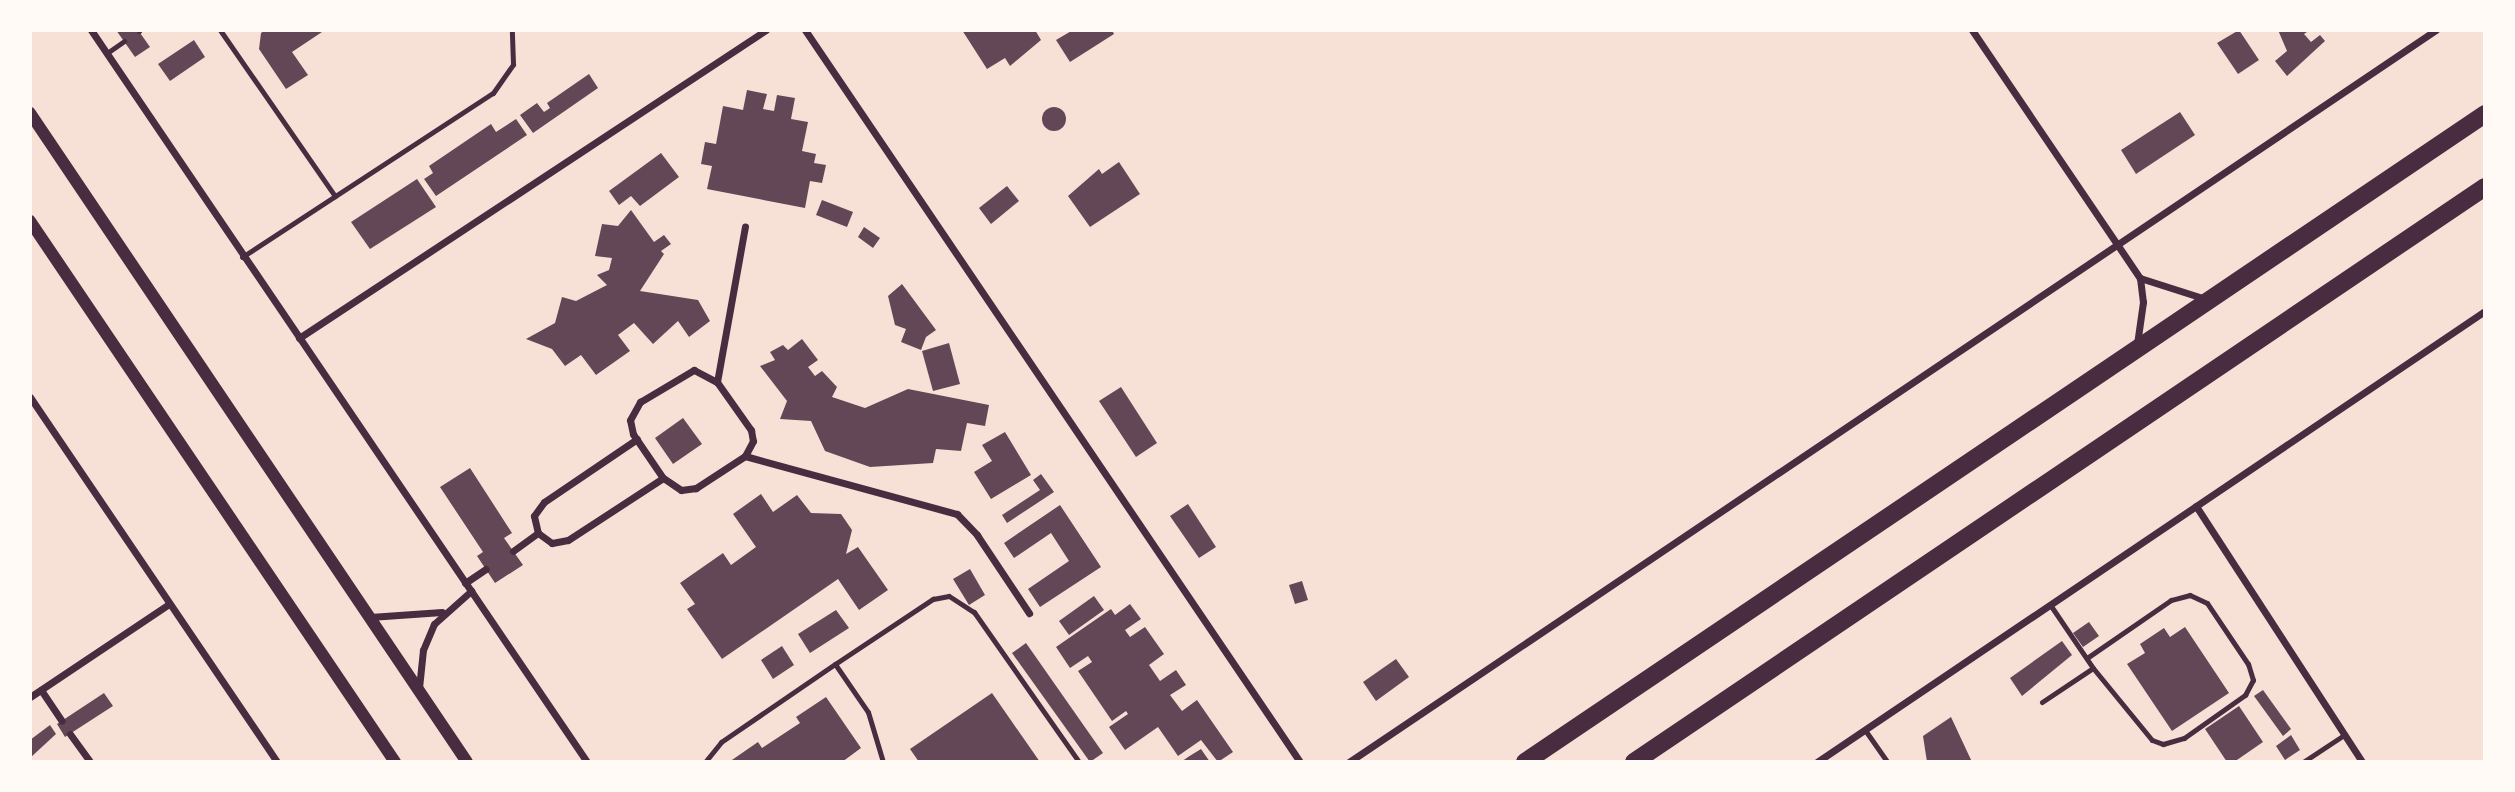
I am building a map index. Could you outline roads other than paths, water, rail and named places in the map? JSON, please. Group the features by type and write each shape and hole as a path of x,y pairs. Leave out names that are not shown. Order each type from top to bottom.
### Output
{"main road":[{"path":"1525,762 2485,114"},
{"path":"1634,762 2485,187"}],"street":[{"path":"91,30 242,257 587,762"},
{"path":"299,338 766,30"},
{"path":"805,30 1300,762"},
{"path":"1972,30 2140,278 2143,302 2136,349"},
{"path":"1349,762 2436,30"},
{"path":"30,113 467,762"},
{"path":"30,221 395,762"},
{"path":"717,382 745,226"},
{"path":"2140,278 2175,292 2211,299"},
{"path":"1817,762 2485,311"},
{"path":"687,371 707,373 717,382 751,430 752,447 746,456 688,490 674,488 663,478 637,439 629,420 640,402 687,371"},
{"path":"30,397 277,762"},
{"path":"637,439 538,508 534,525 538,533 552,543 568,540 663,478"},
{"path":"746,456 957,514 977,536 1029,613"},
{"path":"2196,506 2362,762"},
{"path":"513,551 538,533"},
{"path":"465,583 486,569"},
{"path":"420,692 423,650 442,612 471,591"},
{"path":"30,697 169,604"},
{"path":"367,617 442,612"},
{"path":"41,690 62,721"},
{"path":"70,734 90,762"}],"lane":[{"path":"220,30 335,196"},
{"path":"242,257 493,93 513,64 512,30"},
{"path":"107,53 124,41"},
{"path":"2051,606 2093,668 2144,732 2163,744 2184,738 2235,703 2253,680 2248,664 2207,603 2190,595 2171,600 2087,659"},
{"path":"705,762 722,742 835,664 933,599 949,596 974,612 1079,762"},
{"path":"835,664 868,712 883,762"},
{"path":"2042,702 2093,668"},
{"path":"1865,730 1887,762"},
{"path":"2303,762 2344,735"}]}
